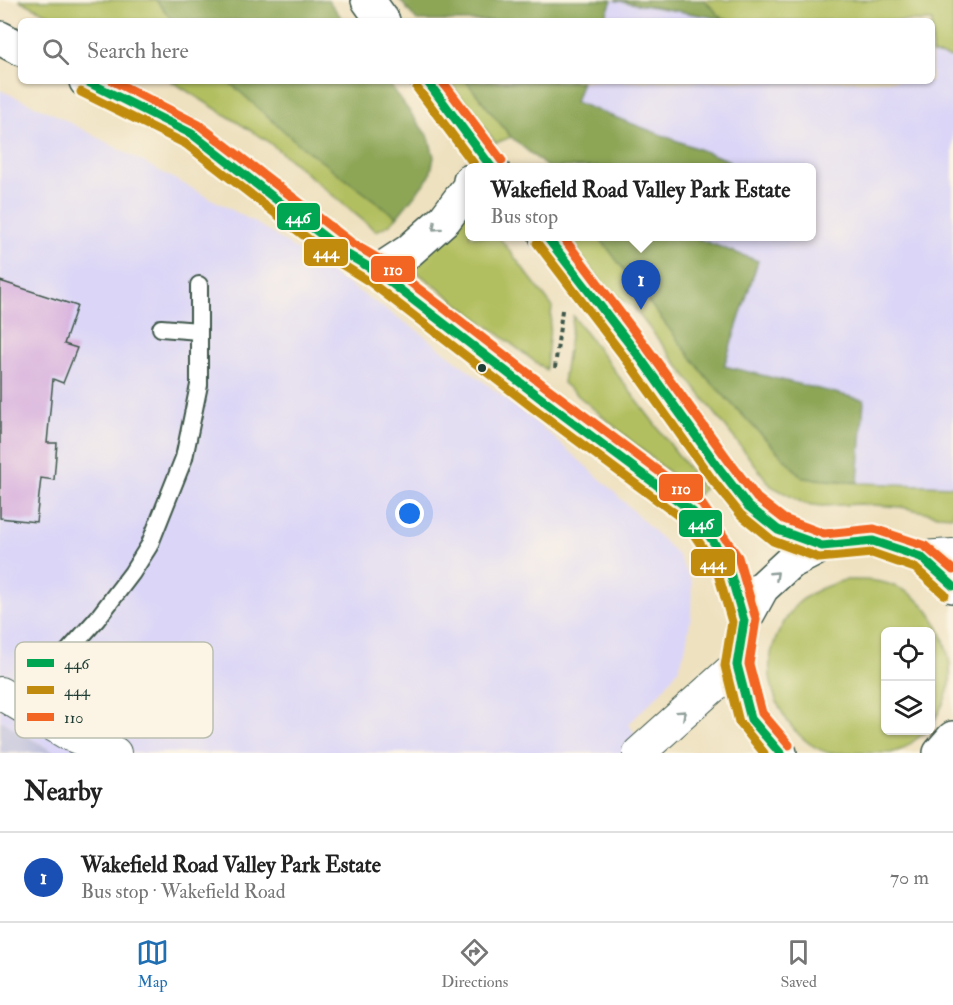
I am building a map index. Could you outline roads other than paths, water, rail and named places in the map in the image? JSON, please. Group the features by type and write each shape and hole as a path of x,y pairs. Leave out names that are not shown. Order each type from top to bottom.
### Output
{"main road":[{"path":"368,0 382,18"},
{"path":"0,38 18,47"},
{"path":"92,84 192,134 345,253 377,273 693,512 727,562 744,621"},
{"path":"429,84 480,161"},
{"path":"377,273 409,251 445,219 465,192"},
{"path":"549,241 638,355 748,506 778,530 822,546"},
{"path":"780,753 751,719 736,664 744,621 762,588 789,563 822,546 873,541 921,557 953,586"},
{"path":"940,753 953,738"}],"street":[{"path":"921,557 953,555"},
{"path":"639,753 736,664"},
{"path":"78,738 115,753"}],"lane":[{"path":"73,642 98,619 149,546 184,458 199,385 199,285"},
{"path":"161,328 199,331"}],"place":[{"name":"Wakefield Road Valley Park Estate","path":"641,310"}]}
